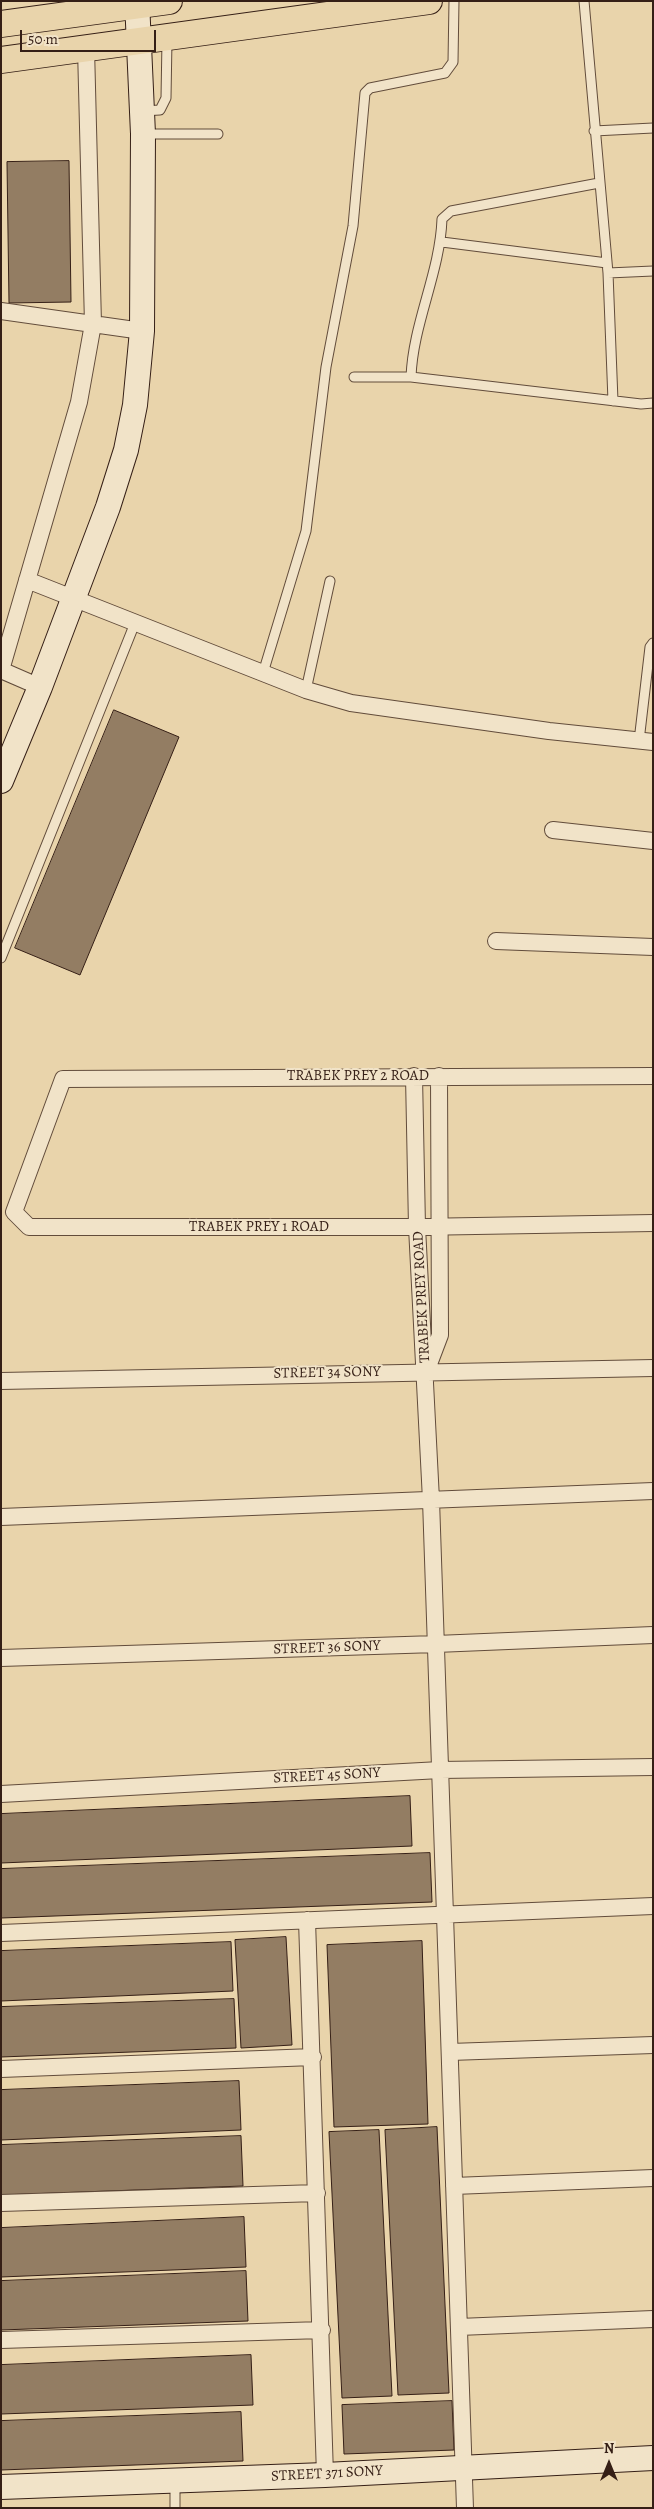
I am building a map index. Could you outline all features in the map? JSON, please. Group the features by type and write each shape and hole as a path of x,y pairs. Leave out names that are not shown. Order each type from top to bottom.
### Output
{"main road":[{"path":"1,24 137,3 169,1"},
{"path":"1,60 428,1"}],"street":[{"path":"1,781 40,687 108,507 126,450 135,405 142,331 143,134 137,3"},
{"path":"40,687 1,670 79,402 93,324 86,48"},
{"path":"1,311 142,331"},
{"path":"27,580 306,690 351,703 646,742"},
{"path":"553,830 653,841"},
{"path":"496,941 653,947"},
{"name":"TRABEK PREY ROAD","path":"414,1076 418,1227 426,1371"},
{"name":"TRABEK PREY ROAD","path":"426,1371 440,1335 439,1076"},
{"name":"TRABEK PREY 2 ROAD","path":"63,1079 653,1076"},
{"name":"TRABEK PREY 1 ROAD","path":"63,1079 14,1212 30,1227 439,1227 653,1223"},
{"name":"STREET 34 SONY","path":"1,1381 426,1371 653,1368"},
{"path":"426,1371 432,1500 465,2508"},
{"path":"1,1517 653,1491"},
{"name":"STREET 36 SONY","path":"1,1658 653,1635"},
{"name":"STREET 45 SONY","path":"1,1794 440,1770 653,1767"},
{"path":"1,1933 653,1906"},
{"path":"308,1920 325,2475"},
{"path":"450,2052 653,2045"},
{"path":"1,2069 312,2057"},
{"path":"454,2186 653,2178"},
{"path":"1,2203 317,2193"},
{"path":"459,2326 653,2319"},
{"path":"1,2340 322,2330"},
{"name":"STREET 371 SONY","path":"1,2487 325,2475 653,2458"}],"lane":[{"path":"264,673 306,531 326,367 353,226 366,94 370,88 445,73 453,62 454,1"},
{"path":"584,1 589,32 594,131 608,274 613,401"},
{"path":"142,111 160,110 166,98 167,37"},
{"path":"594,131 653,128"},
{"path":"143,134 218,134"},
{"path":"411,377 412,353 442,242 442,219 451,211 599,183"},
{"path":"442,242 607,263"},
{"path":"608,274 653,271"},
{"path":"354,377 411,377 613,401 653,403"},
{"path":"306,690 330,581"},
{"path":"1,958 135,623"},
{"path":"646,742 650,647 653,643"},
{"path":"175,2481 175,2508"}],"building":[{"path":"69,161 71,302 9,303 7,162"},
{"path":"114,710 179,737 80,975 15,948"},
{"path":"410,1796 412,1846 1,1863 1,1814"},
{"path":"430,1853 432,1902 1,1918 1,1869"},
{"path":"286,1937 292,2045 241,2048 235,1940"},
{"path":"422,1941 428,2124 334,2127 327,1945"},
{"path":"231,1942 233,1991 1,2001 1,1951"},
{"path":"234,1999 236,2048 1,2057 1,2007"},
{"path":"239,2081 241,2130 1,2140 1,2090"},
{"path":"437,2127 449,2393 398,2395 385,2130"},
{"path":"379,2130 392,2396 342,2398 329,2132"},
{"path":"241,2136 243,2186 1,2195 1,2145"},
{"path":"244,2217 246,2267 1,2277 1,2228"},
{"path":"246,2271 248,2321 1,2330 1,2281"},
{"path":"251,2355 253,2405 1,2414 1,2365"},
{"path":"452,2401 454,2450 344,2454 342,2405"},
{"path":"241,2412 243,2461 1,2470 1,2421"}]}
